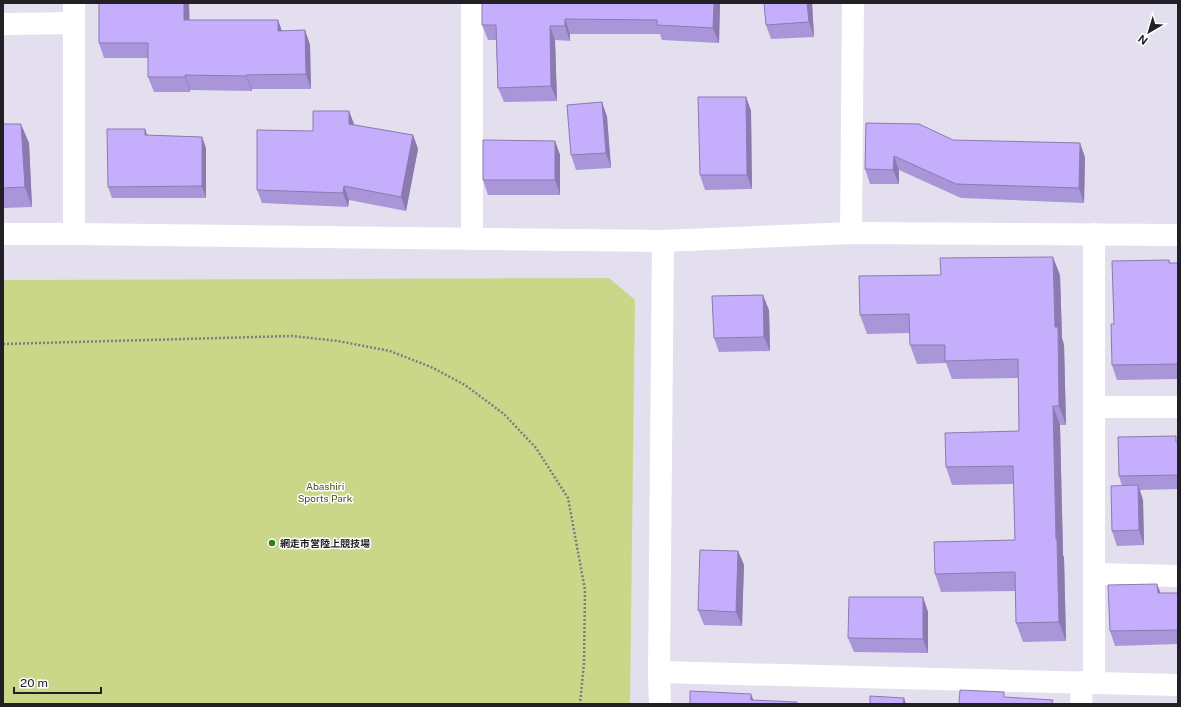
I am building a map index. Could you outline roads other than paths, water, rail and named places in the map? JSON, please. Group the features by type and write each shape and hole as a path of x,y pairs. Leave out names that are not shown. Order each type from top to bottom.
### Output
{"street":[{"path":"472,3 472,239"},
{"path":"851,233 852,3"},
{"path":"3,24 74,13 74,234"},
{"path":"3,234 663,241 851,233 1178,235"},
{"path":"1081,704 1088,683 1094,574 1094,234"},
{"path":"660,704 659,672 663,241"},
{"path":"1094,407 1178,407"},
{"path":"1094,574 1178,576"},
{"path":"659,672 1178,685"}],"place":[{"name":"網走市営陸上競技場","path":"272,543"}],"park label":[{"name":"Abashiri Sports Park","path":"325,492"}]}
